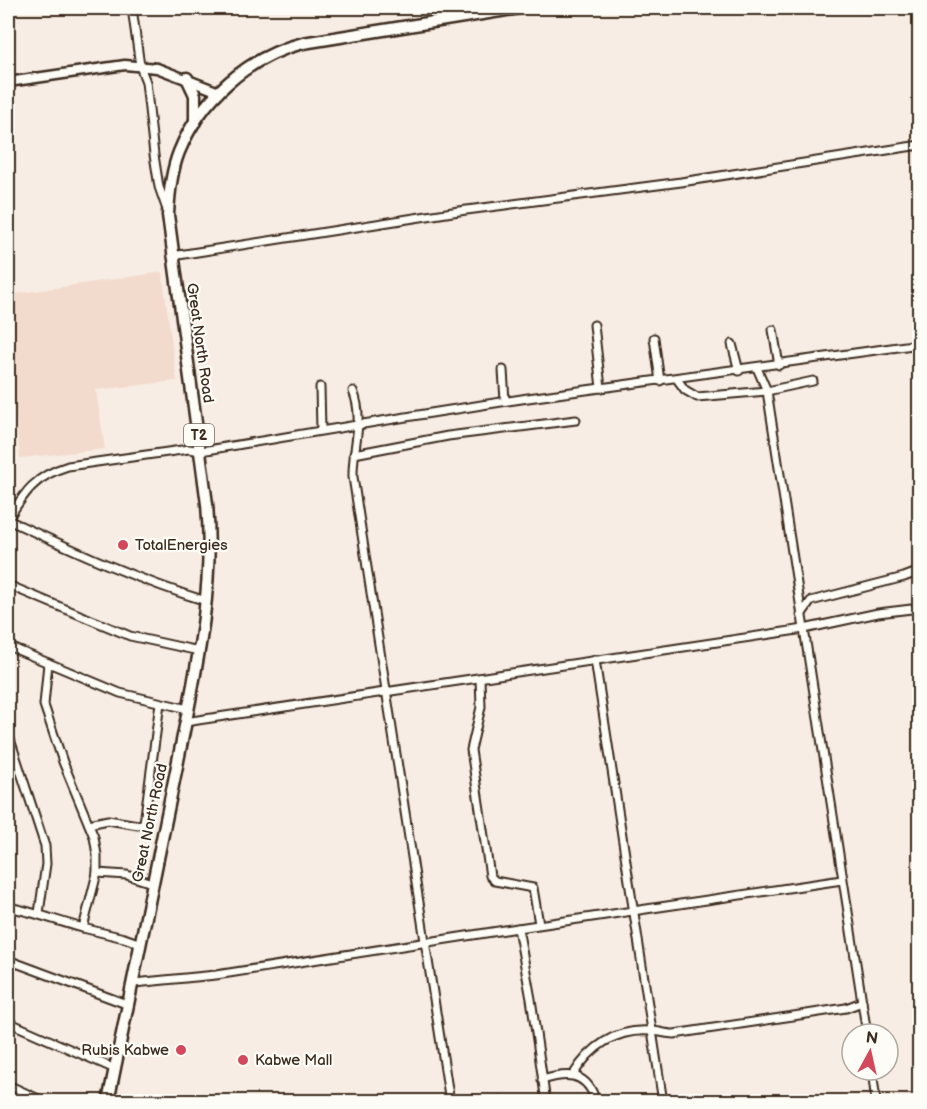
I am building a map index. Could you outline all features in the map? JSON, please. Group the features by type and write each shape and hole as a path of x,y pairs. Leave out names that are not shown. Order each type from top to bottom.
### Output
{"highway":[{"name":"Great North Road","path":"108,1101 134,983 188,709 206,602 210,542 201,451 168,215 170,191 178,153 195,122 219,92 244,69 262,57 283,48 520,8"},
{"path":"187,78 195,95 195,122"}],"main road":[{"path":"8,82 125,65 157,68 219,92"}],"street":[{"path":"132,8 141,66 146,82 159,187 168,215"},
{"path":"172,256 459,211 703,179 920,145"},
{"path":"594,325 601,388"},
{"path":"773,330 779,365"},
{"path":"654,338 660,381"},
{"path":"732,344 739,371"},
{"path":"206,602 126,574 8,520 25,492 39,479 54,470 68,466 189,449 201,451 505,401 739,371 920,344"},
{"path":"757,368 767,392 865,1022"},
{"path":"503,370 505,401"},
{"path":"677,379 685,390 697,397 767,392 813,381"},
{"path":"320,387 321,430"},
{"path":"352,391 355,397 358,424 353,477 450,1101"},
{"path":"354,454 448,436 576,420"},
{"path":"801,615 811,601 920,571"},
{"path":"8,585 130,636 199,651"},
{"path":"185,722 804,629 878,613 920,608"},
{"path":"8,646 120,693 188,709"},
{"path":"595,660 663,1101"},
{"path":"48,663 44,705 63,762 94,837 97,855 97,873 83,928"},
{"path":"480,678 481,707 471,750 490,876 495,881 533,888 539,924"},
{"path":"89,824 108,820 138,825 144,823 160,703"},
{"path":"8,733 45,846 46,864 39,913"},
{"path":"97,873 127,875 152,883"},
{"path":"134,983 216,975 426,944 539,924 842,880"},
{"path":"8,907 39,913 59,922 141,944"},
{"path":"518,928 546,1101"},
{"path":"8,960 129,1005"},
{"path":"573,1075 584,1057 613,1036 625,1032 653,1031 674,1034 846,1008 862,1002"},
{"path":"8,1022 115,1069"},
{"path":"543,1080 561,1075 573,1075 585,1081 594,1096"},
{"path":"874,1082 876,1101"},
{"path":"8,1084 45,1101"}],"shaded area":[{"path":"162,272 177,381 96,390 105,449 20,458 8,344 8,295"}],"place":[{"name":"TotalEnergies","path":"123,545"},
{"name":"Rubis Kabwe","path":"181,1050"},
{"name":"Kabwe Mall","path":"243,1060"}]}
